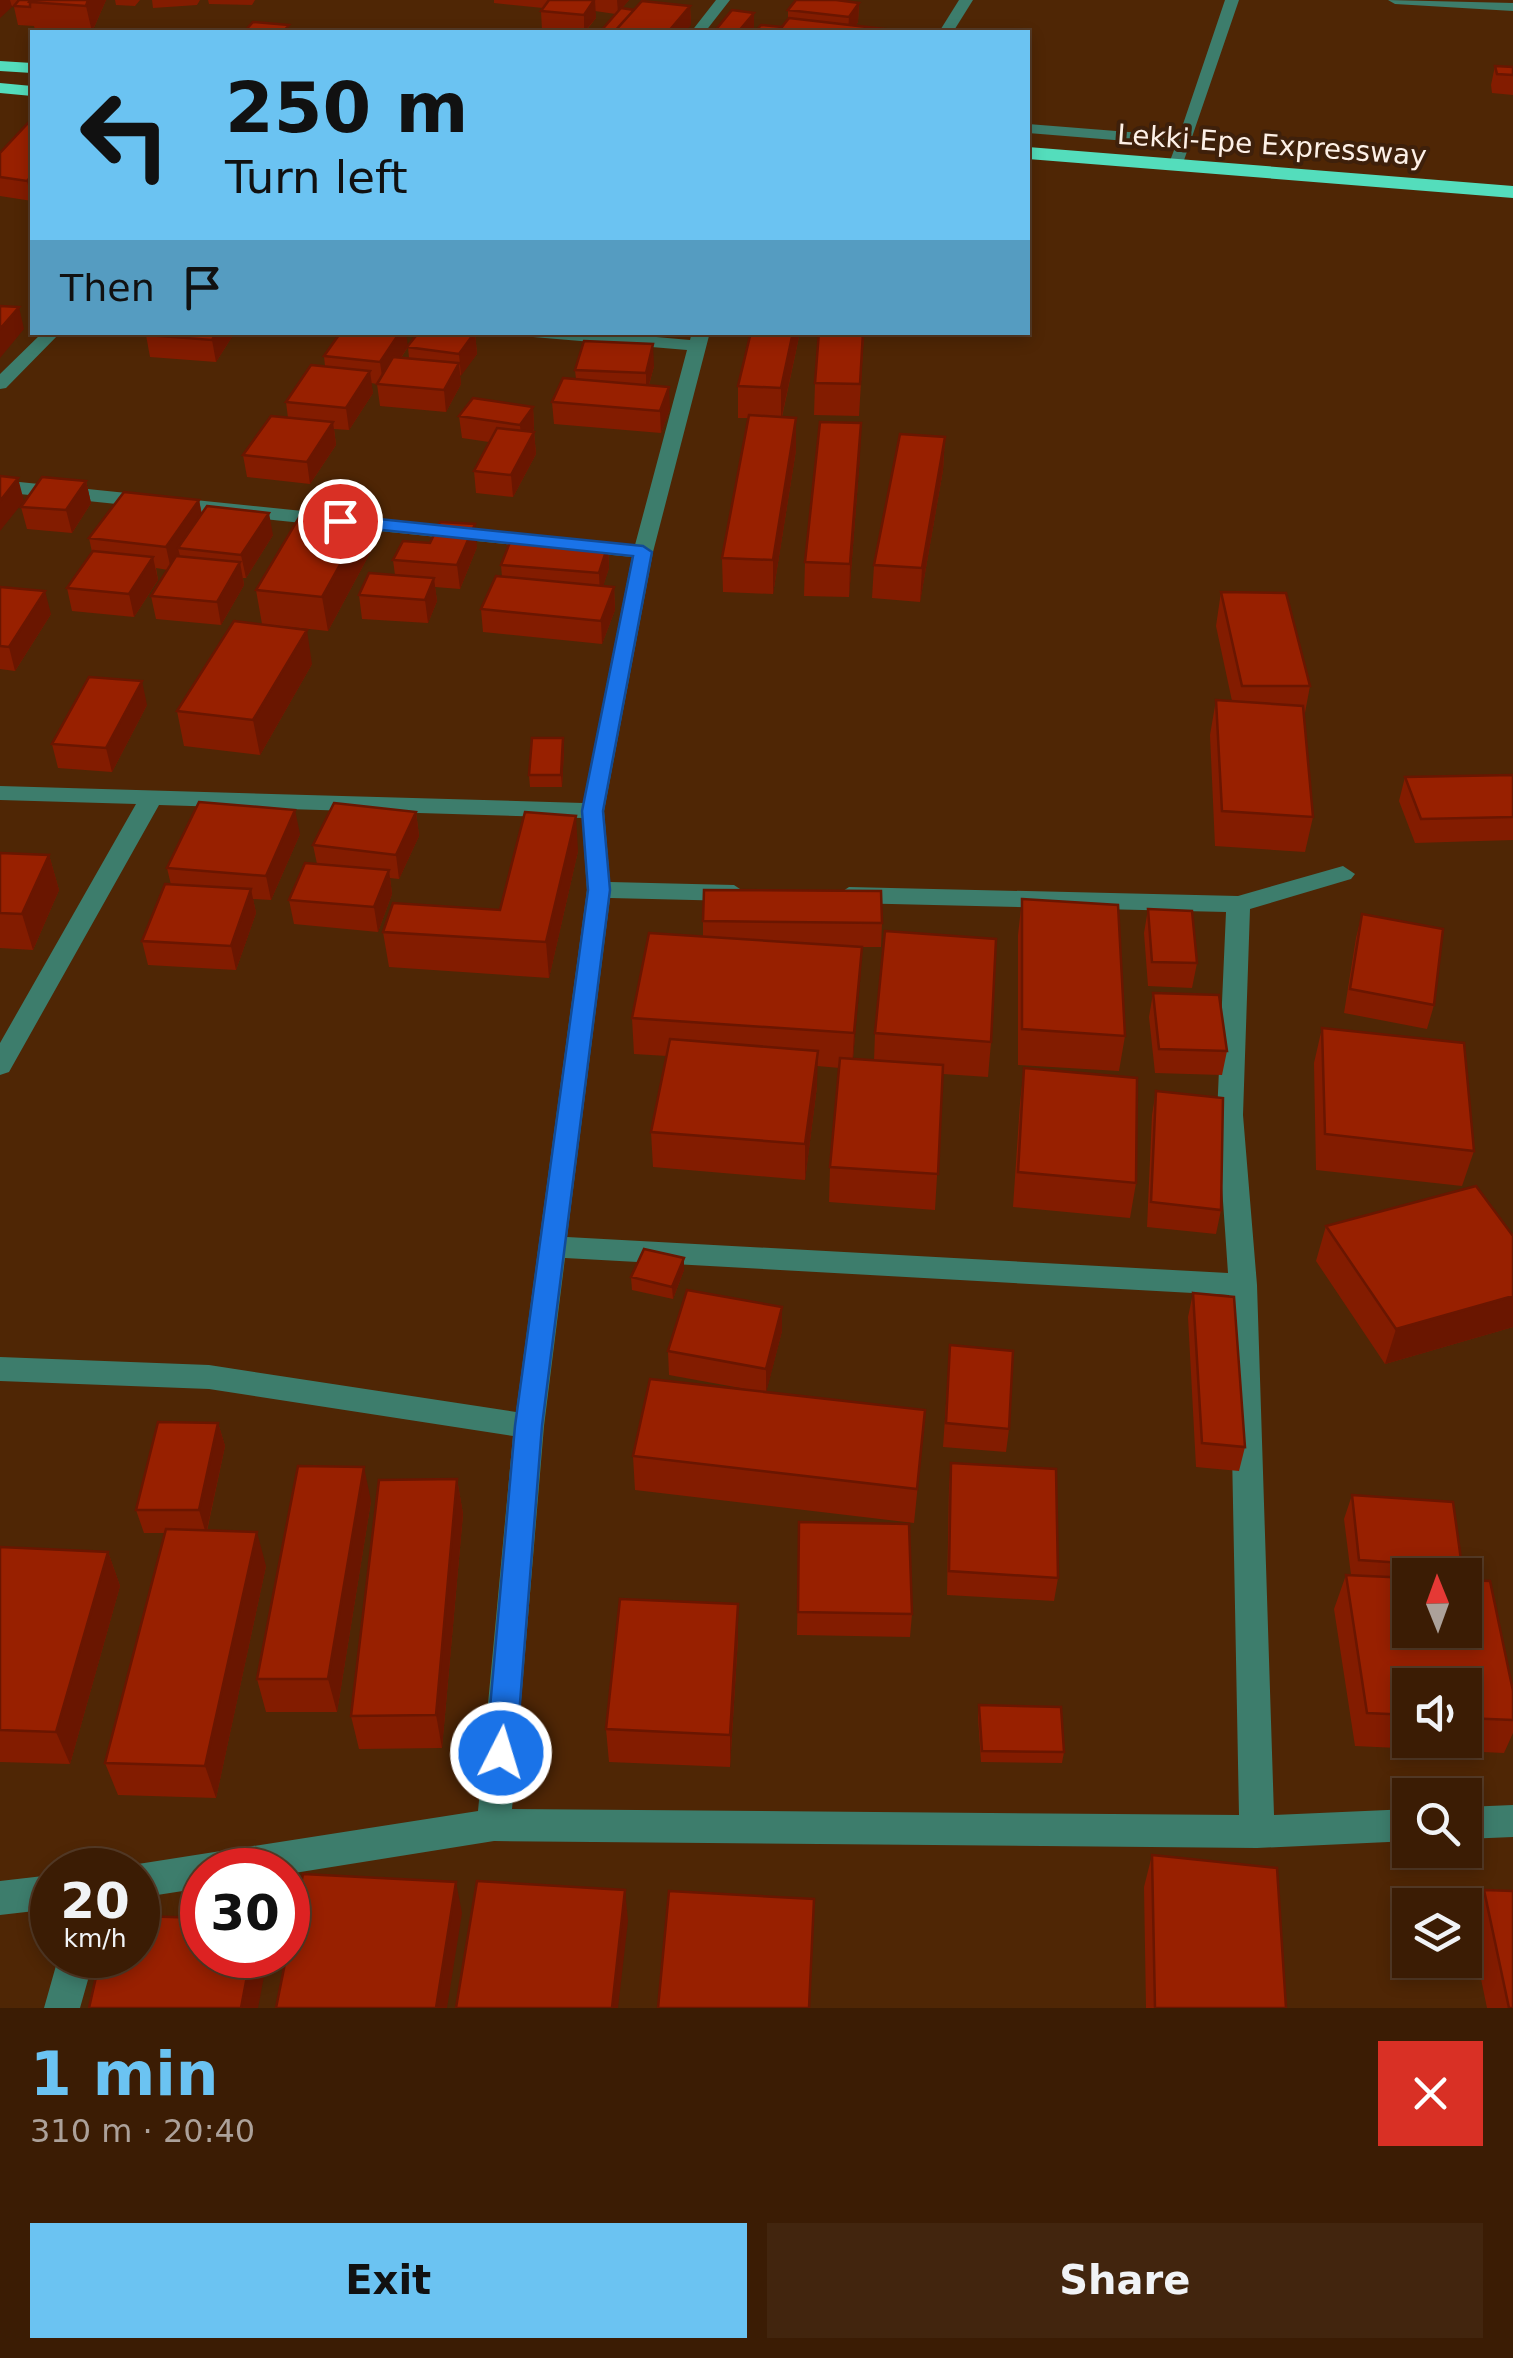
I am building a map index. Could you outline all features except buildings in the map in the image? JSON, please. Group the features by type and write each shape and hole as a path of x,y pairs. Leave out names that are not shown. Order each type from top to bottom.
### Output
{"highway":[{"path":"0,66 30,68"},
{"path":"0,88 30,91"},
{"name":"Lekki-Epe Expressway","path":"1030,152 1513,192"},
{"name":"Lekki-Epe Expressway","path":"1030,171 1513,210"}],"street":[{"path":"700,30 723,0"},
{"path":"947,30 966,0"},
{"path":"1176,166 1232,0"},
{"path":"1395,0 1513,7"},
{"path":"1030,129 1186,141"},
{"path":"0,384 49,335"},
{"path":"494,1826 528,1426 599,890 593,811 643,552 699,339 605,335"},
{"path":"0,486 643,552"},
{"path":"0,793 593,811"},
{"path":"0,1066 150,800"},
{"path":"819,895 1238,904 1343,874"},
{"path":"599,890 759,893"},
{"path":"1238,904 1230,1115 1243,1285 1257,1832"},
{"path":"552,1247 1243,1285"},
{"path":"0,1368 210,1376 528,1426"},
{"path":"1482,1822 1513,1821"},
{"path":"310,1854 494,1826 1257,1832 1392,1826"},
{"path":"0,1898 30,1895"},
{"path":"62,2008 70,1978"}],"route":[{"path":"340,521 643,552 593,811 599,890 528,1426 501,1753"}]}
